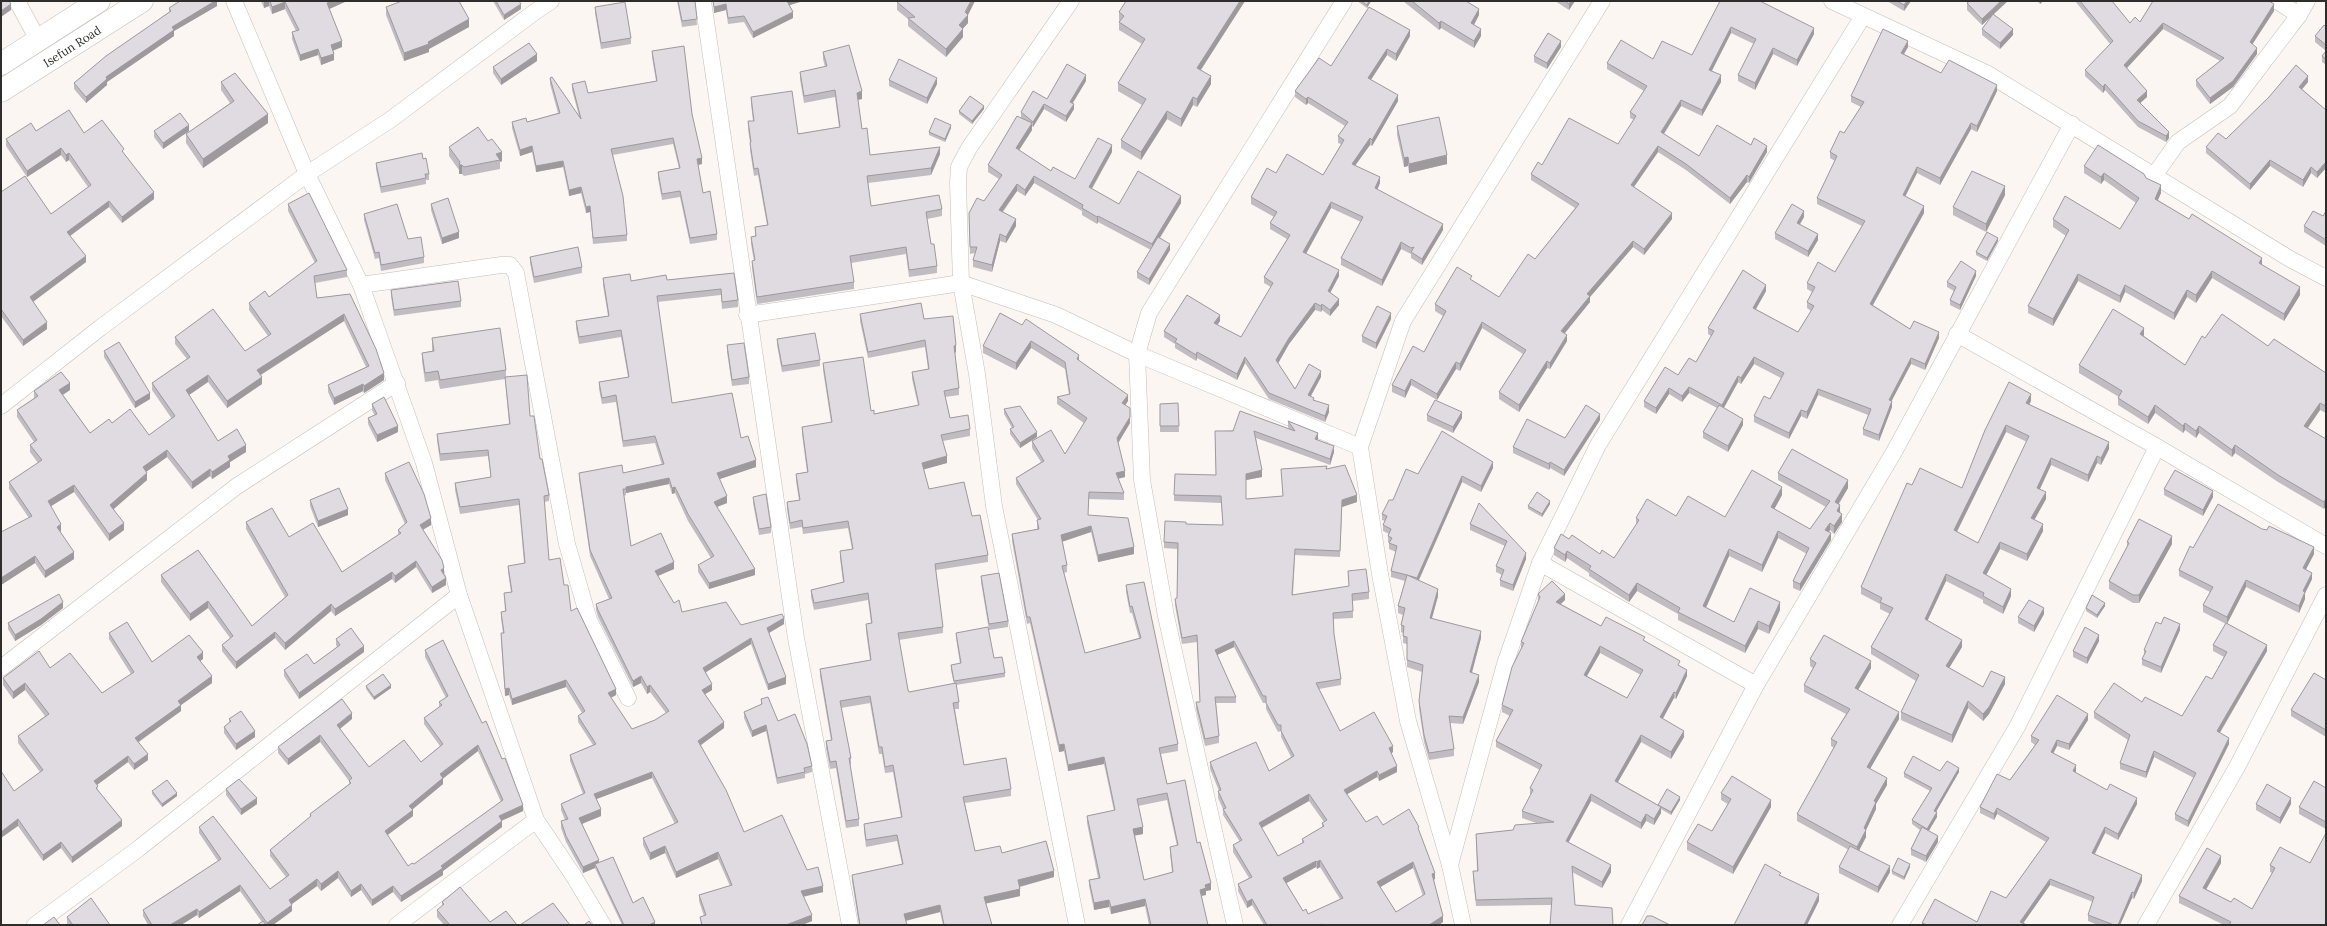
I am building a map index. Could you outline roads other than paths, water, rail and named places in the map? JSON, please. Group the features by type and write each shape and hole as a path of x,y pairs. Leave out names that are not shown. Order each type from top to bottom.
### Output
{"street":[{"path":"17,1 38,40"},
{"name":"Isefun Road","path":"1,64 99,1"},
{"name":"Isefun Road","path":"1,91 142,1"},
{"path":"234,1 308,174 362,285 424,463 459,596 536,820 573,874 604,925"},
{"path":"1,406 100,328 308,174 390,120 536,10 552,1"},
{"path":"703,1 747,315 796,638 849,925"},
{"path":"1071,1 969,148 959,167 958,183 961,283 977,374 994,506 1077,925"},
{"path":"1235,925 1166,616 1144,488 1137,354 1149,313 1344,1"},
{"path":"1463,925 1450,865 1408,722 1380,574 1360,447 1403,321 1602,1"},
{"path":"1832,1 1988,74 2072,124 2153,177 2290,259 2326,278"},
{"path":"2277,1 2299,15"},
{"path":"2153,177 2178,142 2230,106 2299,15 2307,1"},
{"path":"1450,865 1505,664 1540,563 1598,445 1863,16"},
{"path":"1629,925 1756,685 1894,452 2072,124"},
{"path":"362,285 501,265 510,265 516,273 567,544 589,620 628,698"},
{"path":"747,315 961,283 1056,315 1137,354 1360,447"},
{"path":"1957,334 2157,447 2326,546"},
{"path":"1,668 236,486 397,383"},
{"path":"1900,925 2017,727 2157,447"},
{"path":"1540,563 1756,685"},
{"path":"2146,925 2237,767 2326,595"},
{"path":"35,925 138,850 459,596"},
{"path":"397,925 536,820"}]}
